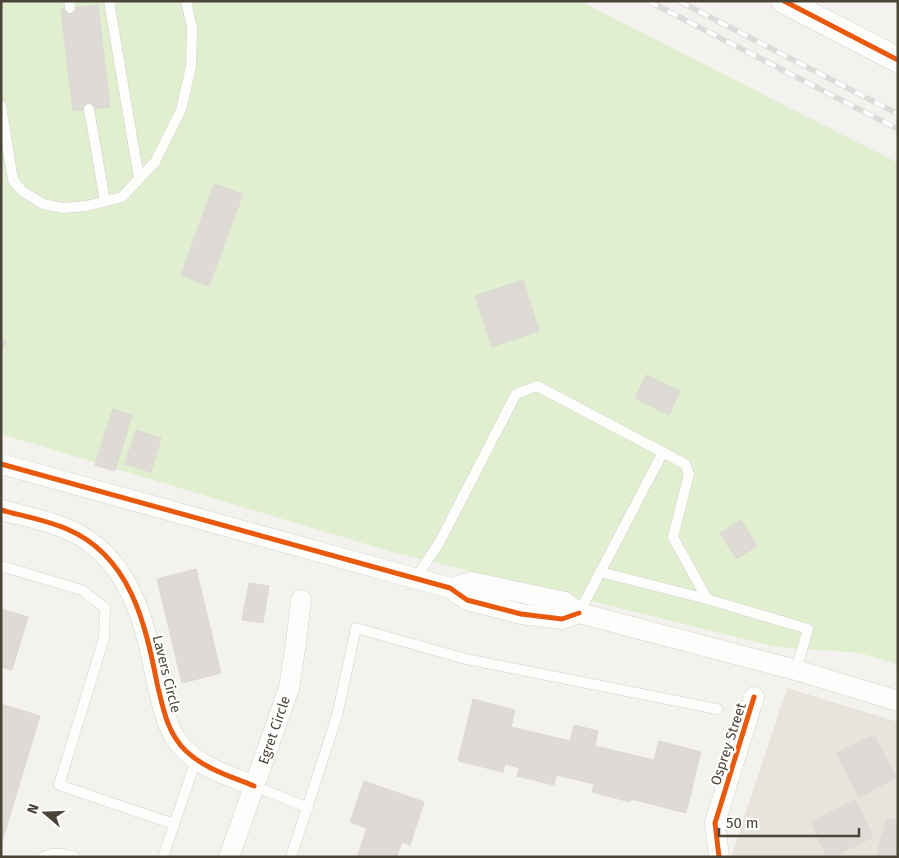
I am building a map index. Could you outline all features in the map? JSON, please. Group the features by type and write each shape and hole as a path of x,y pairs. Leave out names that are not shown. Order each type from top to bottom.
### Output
{"street":[{"path":"784,1 898,60"},
{"path":"1,464 450,588 467,600 521,614 562,619 579,613 796,670 898,701"},
{"name":"Lavers Circle","path":"1,510 55,524 69,530 95,546 117,568 126,580 137,607 152,657 164,714 169,727 181,745 196,760 209,768 254,786"},
{"name":"Egret Circle","path":"229,857 274,734 288,688 296,643 300,600"},
{"name":"Osprey Street","path":"719,857 715,823 754,697"}],"lane":[{"path":"108,1 139,179"},
{"path":"1,106 13,180 22,192 43,204 62,208 87,206 122,197 155,162 181,110 191,66 192,28 186,1"},
{"path":"89,109 105,201"},
{"path":"415,579 439,543 516,394 538,386 686,464 690,474 673,537 707,599"},
{"path":"579,613 663,452"},
{"path":"1,566 82,590 105,608 104,638 59,785 174,824"},
{"path":"600,572 707,599 808,629 796,670"},
{"path":"291,857 338,716 356,628 466,659 717,709"},
{"path":"163,857 196,760"},
{"path":"254,786 308,808"},
{"path":"43,857 58,853 75,857"}],"shaded area":[{"path":"787,688 898,722 898,857 731,857"}],"green space":[{"path":"1,1 580,1 898,163 898,665 860,653 777,647 392,552 1,434"}],"building":[{"path":"98,5 110,107 73,111 61,9"},
{"path":"214,184 243,194 209,286 181,275"},
{"path":"523,280 539,331 492,347 475,296"},
{"path":"1,338 7,343 1,349"},
{"path":"646,375 680,391 669,415 635,398"},
{"path":"113,409 132,415 115,471 95,465"},
{"path":"136,430 161,438 151,472 125,464"},
{"path":"741,520 757,546 736,559 720,533"},
{"path":"196,569 221,673 182,683 157,579"},
{"path":"249,583 269,586 263,623 242,620"},
{"path":"1,609 28,617 12,670 1,667"},
{"path":"473,699 515,710 511,727 570,741 574,725 598,731 595,746 654,760 659,741 701,752 686,813 631,799 630,802 592,792 594,784 556,775 554,785 517,776 519,768 505,764 503,772 458,761"},
{"path":"1,704 40,716 1,845"},
{"path":"874,735 896,778 859,797 837,753"},
{"path":"364,781 424,802 410,845 402,842 397,856 399,857 357,857 367,828 350,822"},
{"path":"855,800 873,837 832,857 827,857 811,822"},
{"path":"888,818 898,821 898,857 876,857"}],"railway":[{"path":"648,1 898,129"},
{"path":"679,1 898,114"}],"cycle path":[{"path":"784,1 898,60"},
{"path":"1,464 450,588 467,600 521,614 562,619 579,613"},
{"path":"1,510 67,529 88,541 106,556 120,574 131,593 140,615 164,711 174,736 186,751 201,763 254,786"},
{"path":"719,857 715,823 754,697"}]}
